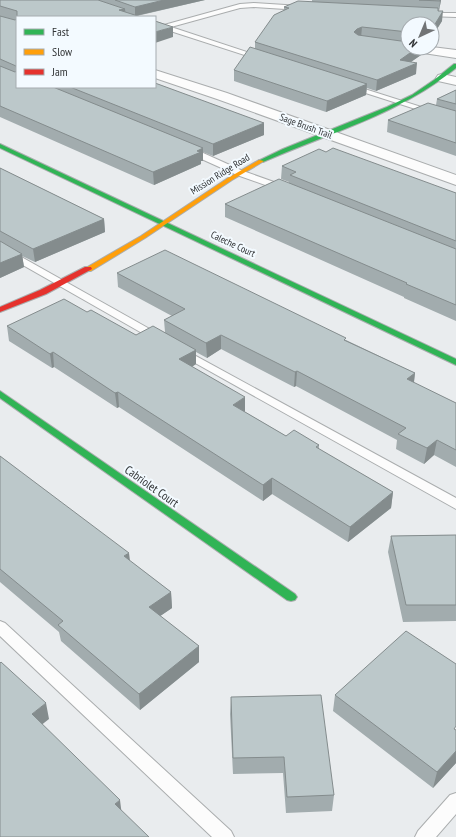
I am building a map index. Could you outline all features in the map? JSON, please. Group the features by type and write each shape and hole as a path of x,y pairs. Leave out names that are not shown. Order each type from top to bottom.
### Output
{"street":[{"path":"440,52 456,54"},
{"name":"Mission Ridge Road","path":"0,310 63,284 110,259 240,173 271,157 402,102 442,78 456,65"},
{"name":"Sage Brush Trail","path":"156,74 456,180"},
{"path":"442,78 456,80"},
{"name":"Caleche Court","path":"0,146 456,362"},
{"name":"Cabriolet Court","path":"0,394 291,597"}],"lane":[{"path":"164,28 240,6 254,5 308,8"},
{"path":"417,13 456,15"},
{"path":"156,24 267,60"},
{"path":"342,83 456,120"},
{"path":"180,147 240,173 267,182 295,194"},
{"path":"0,248 456,504"},
{"path":"0,628 225,837"},
{"path":"424,837 456,800"}],"building":[{"path":"0,0 98,0 125,9 119,10 138,16 17,16 17,11 0,6"},
{"path":"115,0 164,0 135,7"},
{"path":"419,0 440,0 440,1"},
{"path":"298,1 438,8 438,11 443,11 440,16 400,16 400,31 362,27 354,32 358,35 400,41 400,56 406,56 400,60 417,63 377,80 255,42 274,15 289,8 284,7"},
{"path":"0,16 16,20 16,66 0,59"},
{"path":"156,21 173,27 156,32"},
{"path":"250,47 367,84 327,101 234,70"},
{"path":"0,66 16,72 16,88 55,88 203,148 197,151 201,152 153,172 0,106"},
{"path":"156,83 264,123 213,144 73,88 156,88"},
{"path":"456,90 456,104 437,99"},
{"path":"428,103 456,111 456,143 388,120"},
{"path":"333,148 456,193 456,241 290,175 296,172 282,166 319,149 326,152"},
{"path":"0,168 104,219 33,249 0,231"},
{"path":"279,179 456,249 456,305 225,204"},
{"path":"0,241 22,254 0,263"},
{"path":"165,250 346,338 344,340 415,373 407,379 456,403 456,450 437,440 427,448 398,434 406,428 297,371 295,372 221,335 206,343 164,320 185,309 117,273"},
{"path":"64,299 87,312 91,310 136,335 153,326 196,350 179,359 245,397 233,405 286,436 294,430 319,445 316,447 393,492 350,527 272,478 263,485 118,392 115,393 53,352 50,354 7,326"},
{"path":"0,456 129,553 124,556 171,592 149,607 199,646 139,694 58,625 63,621 0,569"},
{"path":"456,535 456,605 406,605 391,536"},
{"path":"406,631 456,664 456,726 454,729 456,730 456,751 437,772 335,695"},
{"path":"1,662 46,703 32,714 120,800 115,804 149,837 0,837"},
{"path":"321,695 334,795 287,797 284,757 233,758 231,697"}],"traffic: fast":[{"path":"261,161 285,150 363,120 414,96 456,65"},
{"path":"0,146 456,362"},
{"path":"0,394 291,597"}],"traffic: slow":[{"path":"88,269 143,237 230,179 261,161"}],"traffic: jam":[{"path":"0,310 43,292 88,269"}]}
